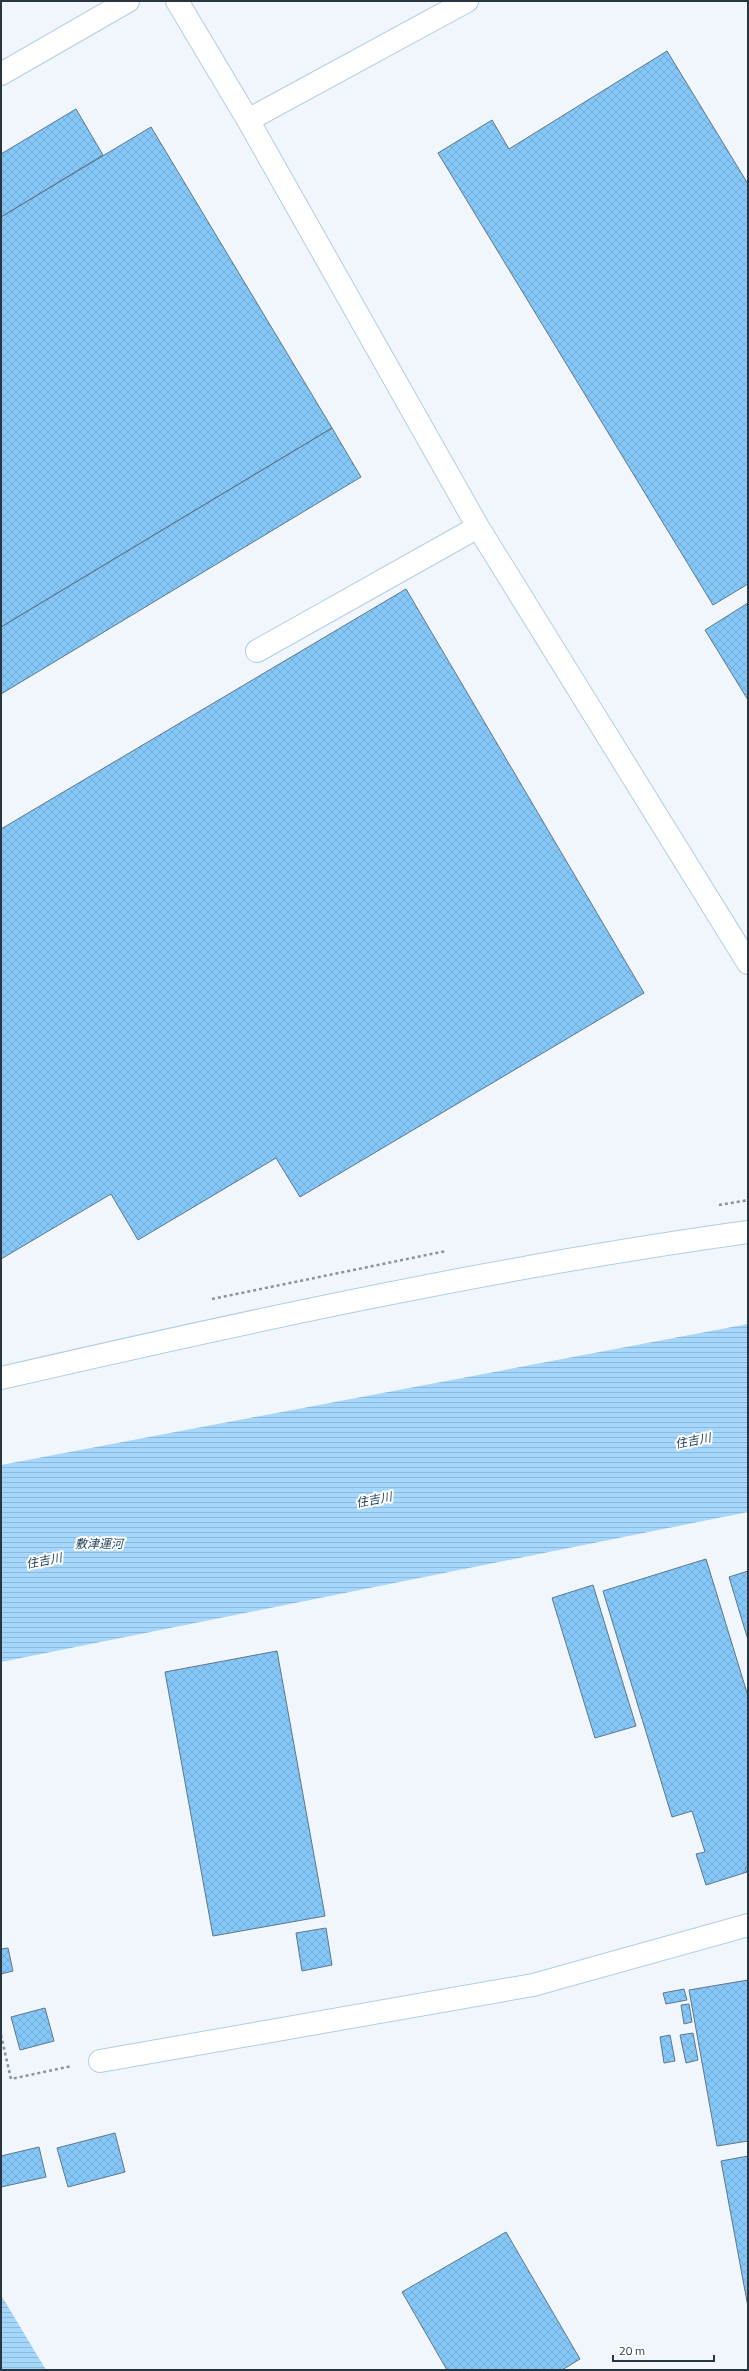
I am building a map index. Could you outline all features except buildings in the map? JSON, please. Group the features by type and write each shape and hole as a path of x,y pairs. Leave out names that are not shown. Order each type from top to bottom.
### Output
{"street":[{"path":"1,74 128,1"},
{"path":"177,1 248,120 478,527 748,963"},
{"path":"248,120 467,1"},
{"path":"257,651 478,527"},
{"path":"1,1378 156,1341 384,1294 524,1267 748,1232"},
{"path":"100,2061 533,1985 748,1925"}],"path":[{"path":"1,2035 11,2079 100,2061"}],"water":[{"name":"敷津運河","path":"748,1324 748,1512 1,1662 1,1465"},
{"path":"1,2295 46,2370 1,2370"}],"water label":[{"name":"住吉川","path":"693,1441"},
{"name":"住吉川","path":"374,1500"},
{"name":"住吉川","path":"44,1561"}]}
